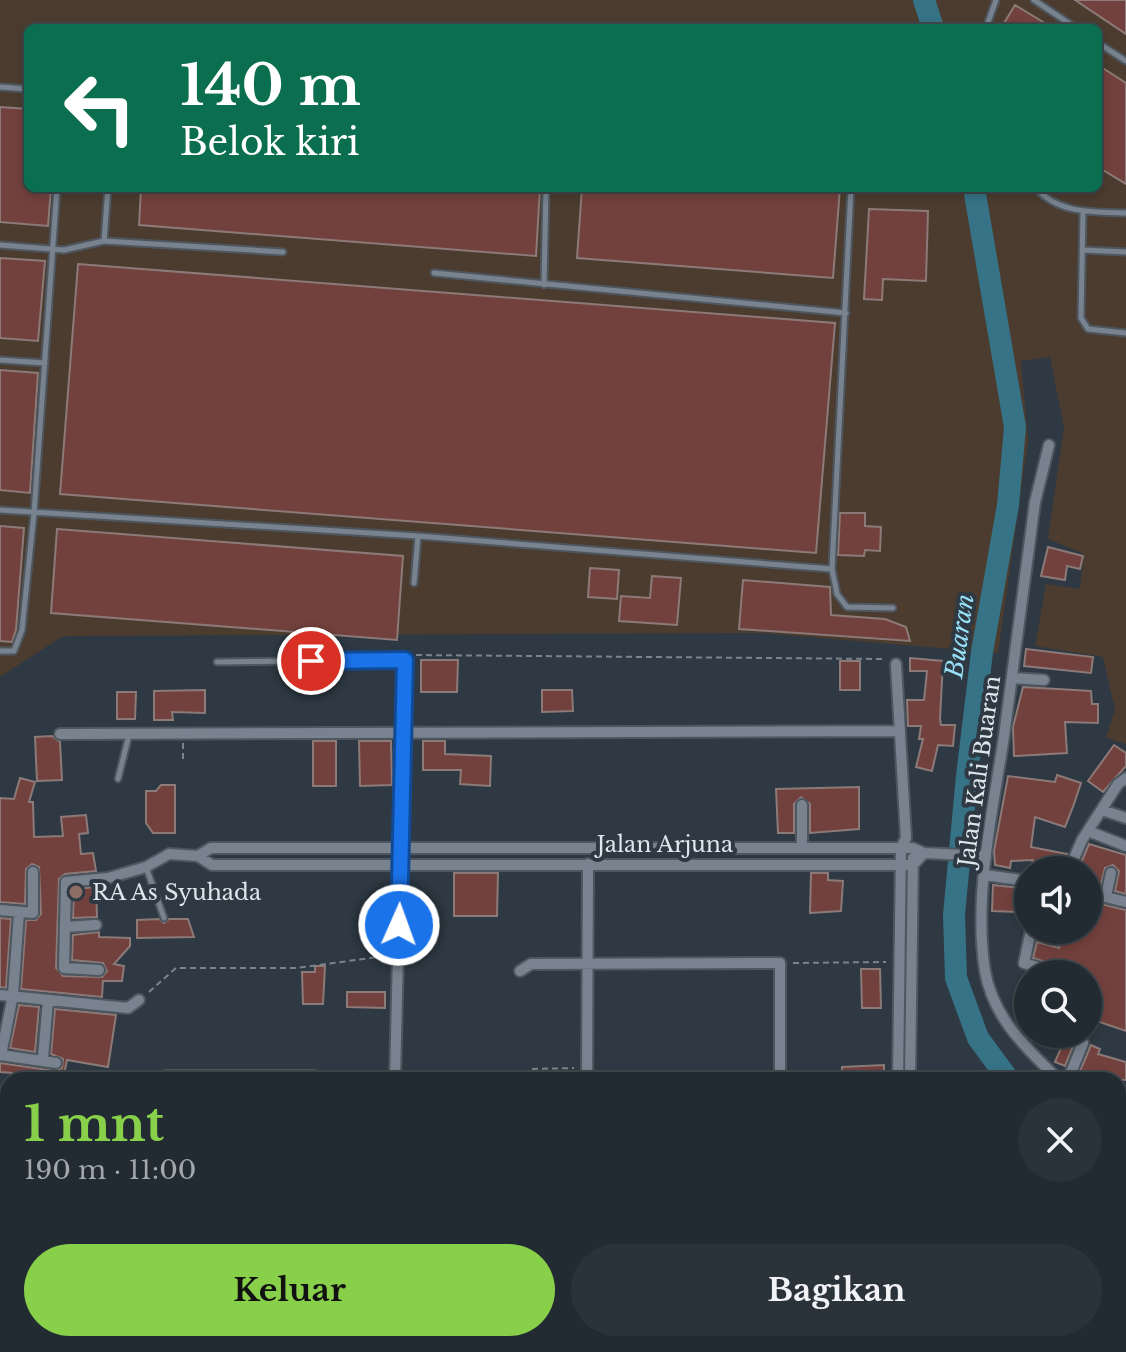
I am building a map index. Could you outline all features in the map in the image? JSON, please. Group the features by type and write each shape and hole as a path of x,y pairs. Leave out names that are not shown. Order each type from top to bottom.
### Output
{"street":[{"name":"Jalan Kali Buaran","path":"1049,445 1035,502 1012,678 982,856 985,875 985,963 990,985 1019,1041 1051,1072"},
{"path":"395,1072 405,660"},
{"path":"896,664 907,845 913,865 910,1072"},
{"path":"1012,678 1044,680"},
{"path":"60,734 900,731"},
{"path":"1076,856 1118,784 1126,778"},
{"path":"802,805 802,848"},
{"path":"1102,810 1126,818"},
{"path":"1088,831 1126,846"},
{"path":"898,1072 901,865 907,845"},
{"name":"Jalan Arjuna","path":"913,865 212,865 198,856 211,848 802,848 907,845 929,853 982,856"},
{"path":"331,847 331,865"},
{"path":"512,864 513,848"},
{"path":"611,848 611,864"},
{"path":"685,848 686,864"},
{"path":"741,864 742,848"},
{"path":"913,865 929,853"},
{"path":"99,970 64,968 66,882 108,878 146,867 169,854 198,856"},
{"path":"587,1072 588,864"},
{"path":"0,910 33,913 33,872"},
{"path":"1106,896 1111,873"},
{"path":"985,875 1014,879"},
{"path":"1102,895 1126,902"},
{"path":"19,913 13,995 0,1055 43,1058 56,1063"},
{"path":"65,927 96,925"},
{"path":"520,971 531,964 780,963 780,1072"},
{"path":"0,995 128,1008 139,1000"},
{"path":"43,1058 48,1000"},
{"path":"899,1008 911,1009"},
{"path":"1071,1072 1081,1048"}],"lane":[{"path":"985,24 996,0"},
{"path":"1034,0 1070,24"},
{"path":"1102,46 1126,61"},
{"path":"0,87 24,89"},
{"path":"0,651 14,651 22,630 34,513 57,192"},
{"path":"104,241 108,192"},
{"path":"544,285 546,192"},
{"path":"851,192 832,569 837,594 847,607 893,608"},
{"path":"1039,192 1047,201 1083,211 1126,213"},
{"path":"1083,211 1081,318 1088,329 1126,333"},
{"path":"0,245 52,249 89,247 104,241 283,252"},
{"path":"1083,250 1126,252"},
{"path":"434,273 846,313"},
{"path":"0,360 45,363"},
{"path":"0,510 418,536 832,569"},
{"path":"414,583 418,536"},
{"path":"217,662 405,660"},
{"path":"118,779 129,734"},
{"path":"146,867 164,918"}],"path":[{"path":"405,660 409,655 845,658 892,659 896,664"},
{"path":"182,734 183,763"},
{"path":"139,1000 176,968 297,968 350,958 398,955"},
{"path":"780,963 899,961"},
{"path":"532,1069 552,1071 587,1065"}],"shaded area":[{"path":"0,0 1126,0 1126,744 1106,738 1115,710 1103,657 1035,646 1046,584 1080,589 1084,554 1048,539 1064,427 1050,357 1021,361 1028,441 998,653 761,633 63,636 0,677"}],"building":[{"path":"1075,0 1126,0 1126,34"},
{"path":"1015,5 1046,24 1003,24"},
{"path":"1102,68 1126,83 1126,184 1102,169"},
{"path":"0,107 24,109 24,192 51,192 48,226 0,222"},
{"path":"141,192 540,192 536,256 139,225"},
{"path":"582,192 840,192 833,278 577,258"},
{"path":"869,209 928,211 926,281 883,279 882,300 864,299"},
{"path":"0,258 45,261 38,341 0,338"},
{"path":"78,264 835,323 816,553 60,494"},
{"path":"0,370 38,373 30,493 0,490"},
{"path":"840,513 865,513 865,526 881,527 880,551 865,550 864,556 838,555"},
{"path":"0,526 24,528 16,630 12,642 0,641"},
{"path":"57,529 403,556 397,640 51,613"},
{"path":"1048,547 1083,556 1080,569 1067,566 1065,580 1041,576"},
{"path":"590,568 619,570 617,599 588,597"},
{"path":"652,576 681,578 677,625 619,621 621,596 650,598"},
{"path":"743,580 830,587 831,615 885,619 906,627 910,641 739,629"},
{"path":"1026,649 1093,657 1091,673 1024,666"},
{"path":"910,658 943,661 940,719 941,725 955,725 953,746 938,745 932,771 916,767 923,739 919,739 921,726 908,726 907,700 924,700 927,671 910,671"},
{"path":"421,660 458,660 457,692 421,692"},
{"path":"840,661 860,661 860,690 840,690"},
{"path":"1023,687 1091,691 1092,704 1098,704 1098,723 1065,722 1067,753 1014,756 1013,727"},
{"path":"205,690 205,713 172,712 173,720 154,720 154,691"},
{"path":"542,690 572,690 573,711 542,712"},
{"path":"117,692 136,692 135,719 117,719"},
{"path":"52,736 60,742 62,780 37,781 35,737"},
{"path":"313,741 336,741 336,786 313,786"},
{"path":"359,741 391,741 392,785 360,786"},
{"path":"423,741 445,741 445,754 491,756 490,786 460,784 461,770 423,770"},
{"path":"1114,745 1126,753 1126,766 1103,792 1088,781"},
{"path":"1057,775 1081,783 1065,827 1035,817 1031,847 1066,856 1014,856 1010,868 995,865 994,851 1008,776 1055,782"},
{"path":"20,778 35,782 29,802 33,802 34,837 63,836 61,817 86,815 88,833 79,834 81,854 93,853 96,871 65,874 59,879 56,968 63,976 102,977 107,971 103,963 72,960 73,935 99,932 99,937 130,938 130,946 114,964 124,966 122,981 103,981 102,997 21,989 26,920 36,920 41,914 39,867 32,864 26,869 25,904 0,902 0,798 14,799"},
{"path":"161,785 175,785 175,833 153,833 146,823 146,791 156,791"},
{"path":"859,787 859,829 810,833 810,804 801,797 794,804 794,833 778,833 776,789"},
{"path":"1089,844 1126,855 1126,894 1115,891 1119,871 1113,865 1105,868 1102,880 1102,856 1084,856"},
{"path":"454,873 498,873 497,916 454,916"},
{"path":"811,873 828,873 828,880 843,881 841,911 810,913"},
{"path":"993,885 1014,887 1014,912 992,911"},
{"path":"96,887 97,917 73,918 74,889"},
{"path":"1102,904 1126,910 1126,1031 1102,1023 1102,960 1033,958 1036,944 1059,948 1060,944 1102,944"},
{"path":"0,918 11,919 6,988 0,987"},
{"path":"159,919 164,923 169,919 188,919 194,937 137,938 137,920"},
{"path":"315,966 325,966 323,1004 303,1004 302,972 315,972"},
{"path":"861,969 880,969 881,1008 862,1008"},
{"path":"347,992 385,992 385,1008 347,1007"},
{"path":"19,1005 39,1007 35,1052 10,1048"},
{"path":"55,1009 116,1015 108,1067 67,1060 64,1072 0,1072 0,1063 55,1071 62,1068 63,1059 51,1054"},
{"path":"1061,1048 1072,1048 1065,1066 1055,1062"},
{"path":"1090,1048 1098,1048 1098,1054 1126,1062 1126,1072 1080,1072"},
{"path":"884,1065 884,1072 842,1072 842,1067"}],"waterway":[{"name":"Buaran","path":"924,0 932,24"},
{"name":"Buaran","path":"975,192 1015,427 1008,505 982,652 967,776 954,915 956,978 978,1038 1003,1072"}],"place":[{"name":"RA As Syuhada","path":"76,892"}],"route":[{"path":"311,661 405,660 399,925"}]}
